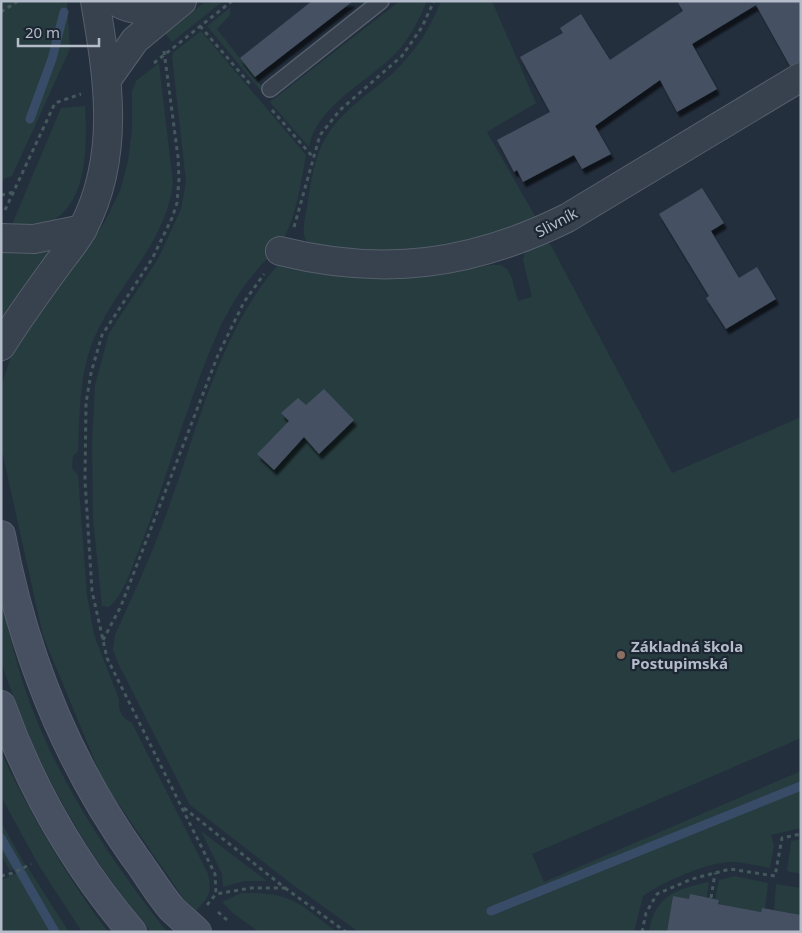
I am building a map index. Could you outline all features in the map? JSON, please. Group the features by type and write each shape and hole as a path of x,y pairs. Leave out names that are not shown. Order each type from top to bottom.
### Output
{"street":[{"path":"1,346 83,228 98,191 106,158 109,120 108,78 96,1"},
{"path":"115,1 126,8 149,12 180,3"},
{"path":"108,78 127,48 154,23 180,3"},
{"name":"Slivník","path":"280,251 325,261 397,264 437,262 491,250 527,237 567,218 801,77"},
{"path":"1,238 34,239 83,228"},
{"path":"1,535 36,668 56,720 86,781 113,826 172,908 198,932"},
{"path":"1,705 15,744 73,854 105,900 132,932"}],"lane":[{"path":"270,89 381,1"}],"path":[{"path":"1,12 18,1"},
{"path":"152,64 232,1"},
{"path":"280,251 291,234 299,213 312,157 320,134 340,110 402,56 422,27 434,1"},
{"path":"154,23 165,55 178,157 179,179 176,203 172,218 152,259 102,335 91,372 86,404 85,481 92,591 107,658 215,874 216,894 209,904"},
{"path":"200,26 225,54"},
{"path":"1,217 15,192 55,103 84,94"},
{"path":"1,195 15,192"},
{"path":"103,640 121,606 218,354 244,302 262,276"},
{"path":"181,806 285,888 346,932"},
{"path":"642,932 646,913 657,894 692,879 730,869 775,876 782,838 801,834"},
{"path":"1,876 13,873 31,864"},
{"path":"711,898 715,873"},
{"path":"216,894 251,888 285,888"}],"green space":[{"path":"1,1 67,1 70,49 12,176 1,180"},
{"path":"206,1 223,1 172,42 165,33"},
{"path":"400,1 427,1 406,41 385,63 332,107 314,132 309,147 270,102"},
{"path":"441,1 492,1 536,103 487,132 539,223 479,244 436,250 359,252 318,248 307,242 304,236 304,224 314,167 322,146 341,118 393,73 408,57 427,31"},
{"path":"230,8 230,15 217,29 264,89 261,91 207,26"},
{"path":"201,31 306,155 296,207 285,236 245,285 222,324 197,385 128,579 115,601 109,607 102,606 93,519 92,442 95,385 109,333 158,259 181,209 186,182 172,56 174,52"},
{"path":"159,63 173,183 169,204 152,243 106,315 90,348 81,391 78,451 73,456 72,468 78,475 87,595 94,635 119,699 121,713 132,723 208,874 209,891 204,902 196,911 186,902 104,783 43,636 1,446 1,387 11,356 25,328 104,223 120,191 128,161 132,130 132,92 136,81"},
{"path":"85,106 86,137 83,172 71,202 61,214 44,225 10,229 61,108"},
{"path":"548,240 672,473 801,417 801,738 532,854 544,882 801,771 801,828 771,835 774,845 770,868 731,862 710,865 674,879 643,896 634,932 359,932 293,885 190,805 118,663 113,650 115,635 159,535 211,384 225,351 241,319 260,288 282,260 395,277 501,265 507,269 512,279 518,301 532,297 523,260 525,252"},
{"path":"60,241 1,322 1,248"},
{"path":"1,602 24,686 36,719 67,784 124,875 167,932 151,932 130,907 92,853 58,796 29,736 2,665"},
{"path":"1,752 24,799 50,845 108,932 82,932 38,864 2,798"},
{"path":"1,822 25,865 10,871 1,854"},
{"path":"201,831 267,881 245,881 223,887 222,874"},
{"path":"801,839 801,874 787,871 791,841"},
{"path":"28,868 69,932 1,932 1,880"},
{"path":"735,876 768,883 765,908 762,908 761,912 718,904 719,900 715,899 719,880"},
{"path":"709,882 707,897 689,899 673,896 667,932 649,932 656,910 668,896 677,891"},
{"path":"776,884 801,888 801,920 792,913 774,910"},
{"path":"241,893 272,895 294,901 337,932 259,932 234,914 222,902"}],"building":[{"path":"312,1 353,1 255,77 240,58"},
{"path":"677,1 801,1 801,61 790,66 756,5 692,44 717,89 677,112 660,80 595,126 611,154 582,169 574,155 523,182 517,170 514,172 497,140 550,112 520,57 563,33 560,28 581,14 610,60 683,11"},
{"path":"702,188 724,223 711,231 739,278 757,267 776,299 726,329 706,298 709,296 659,214"},
{"path":"324,389 354,420 319,454 304,437 274,470 257,454 289,421 281,413 298,398 306,405"},
{"path":"690,894 719,900 718,904 761,912 762,908 801,915 801,932 667,932 673,896 689,899"}],"waterway":[{"path":"30,119 52,59 64,12"},
{"path":"491,911 801,786"},
{"path":"1,838 55,932"}],"place":[{"name":"Základná škola Postupimská","path":"621,655"}]}
